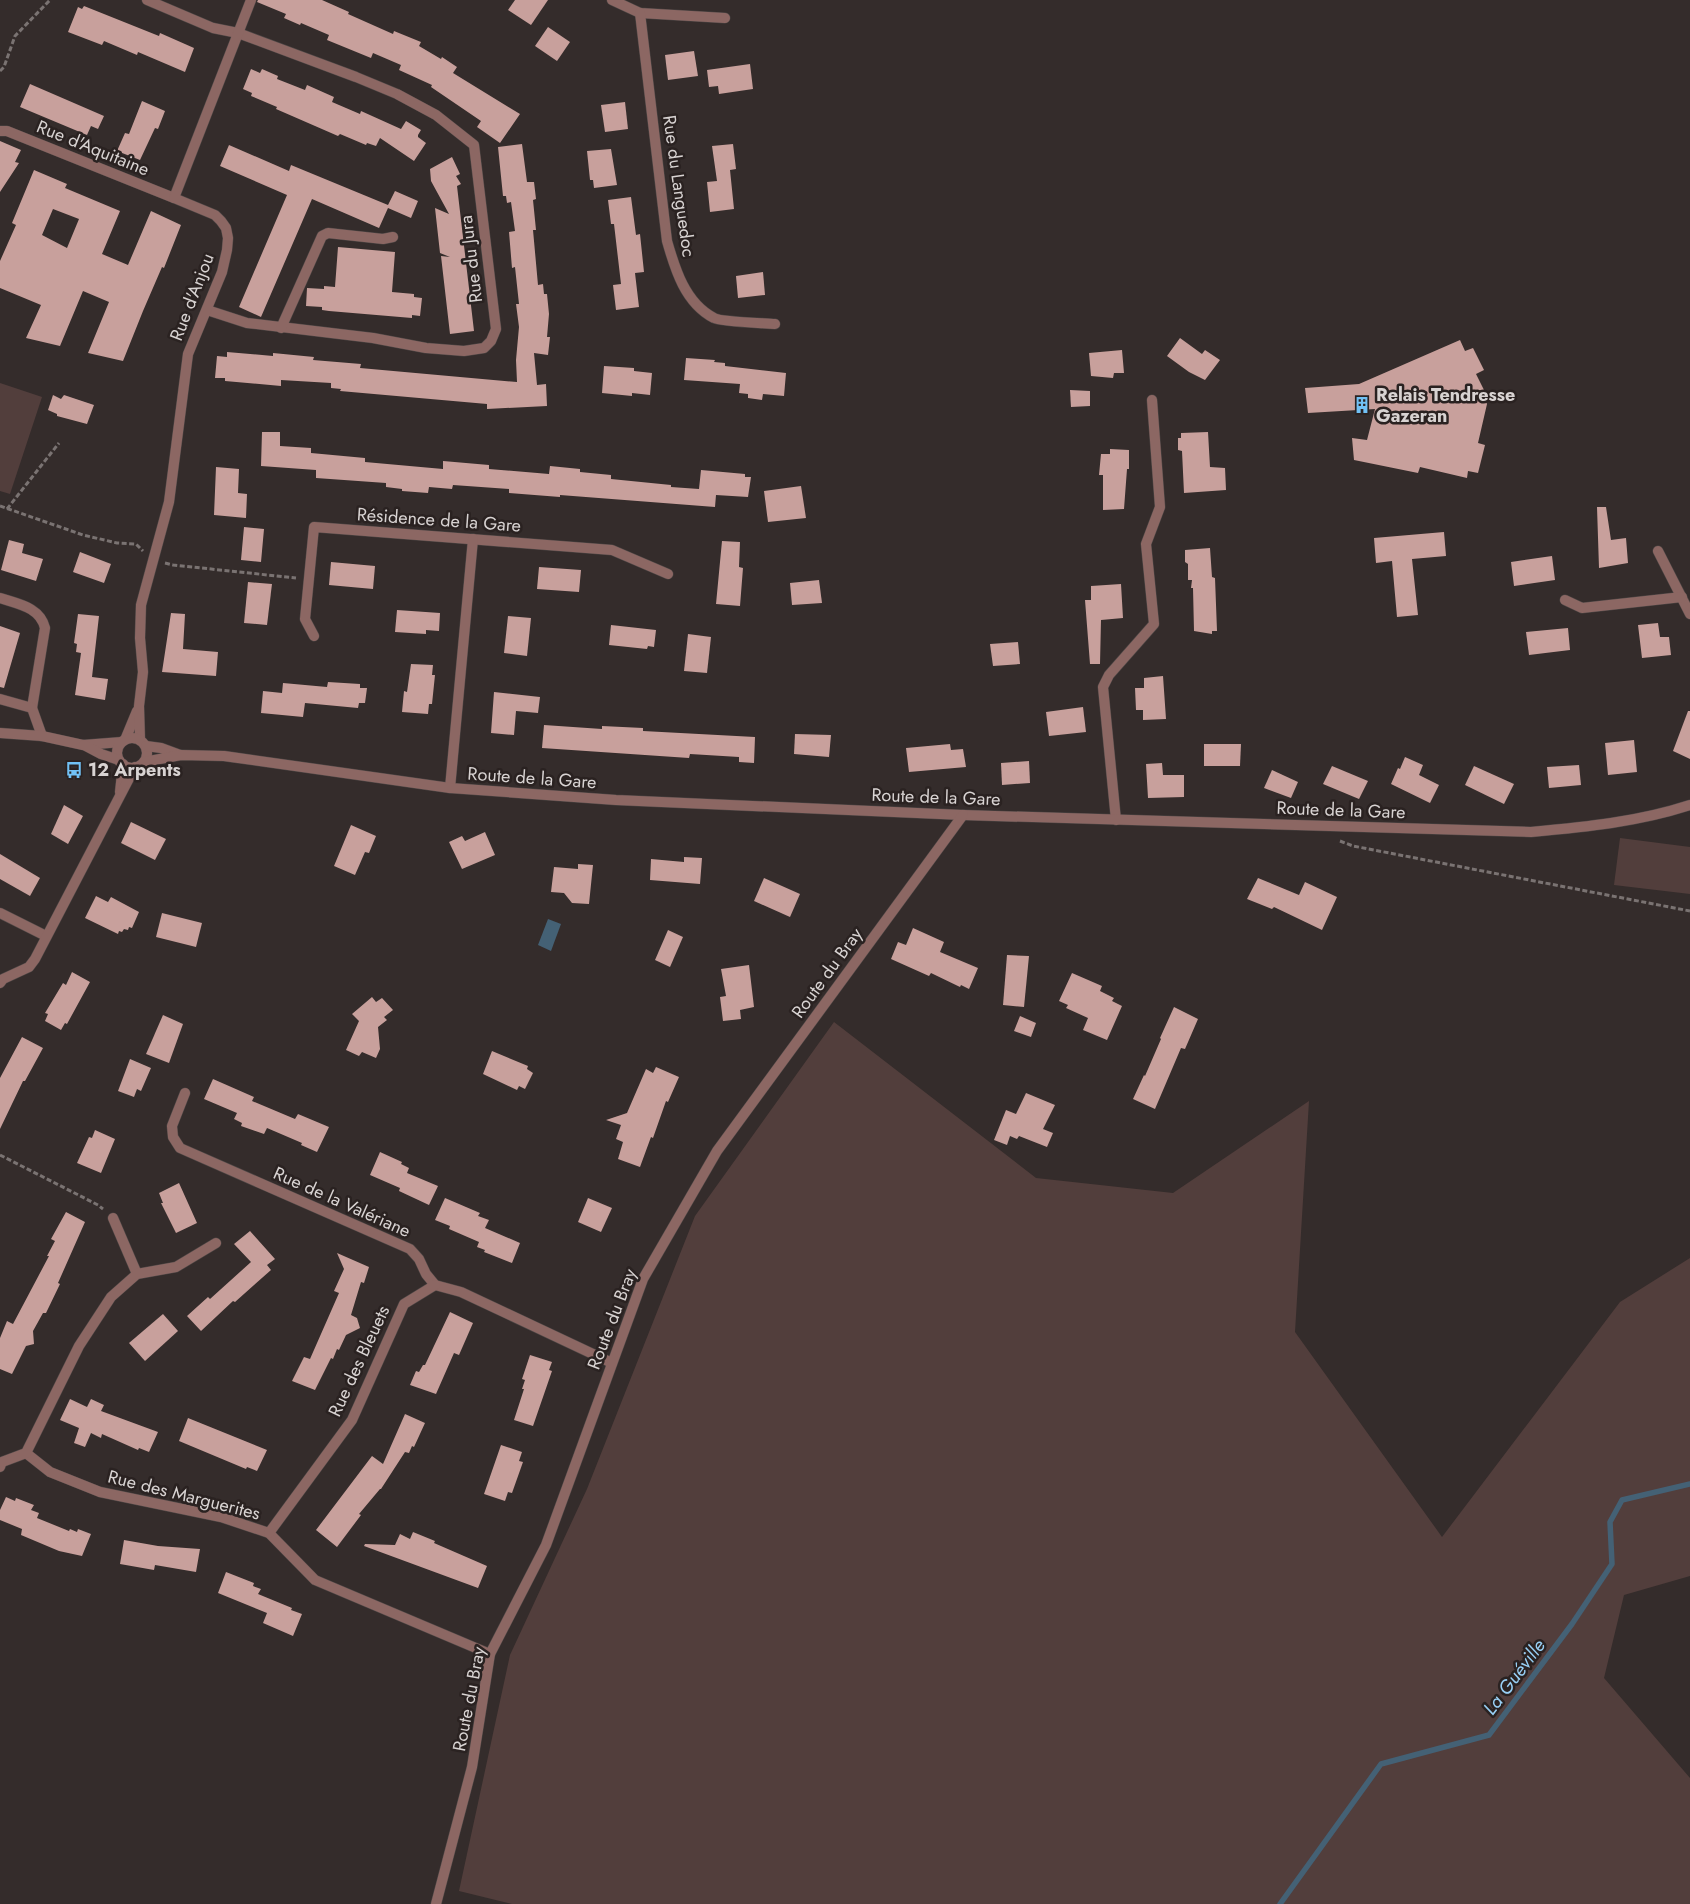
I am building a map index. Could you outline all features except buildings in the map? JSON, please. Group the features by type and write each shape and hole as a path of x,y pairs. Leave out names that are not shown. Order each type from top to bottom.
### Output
{"street":[{"path":"147,0 213,28 238,33"},
{"path":"174,198 251,0"},
{"path":"612,0 640,13 725,18"},
{"name":"Rue du Languedoc","path":"640,13 667,241 674,266 684,288 693,300 715,319 775,324"},
{"name":"Rue du Jura","path":"207,310 247,323 373,338 426,348 464,351 484,348 491,341 496,329 474,145 436,115 397,94 238,33"},
{"name":"Rue d'Aquitaine","path":"0,131 7,131 174,198"},
{"name":"Rue d'Anjou","path":"139,706 143,672 140,638 141,605 169,502 188,354 225,261 228,238 226,228 215,215 174,198"},
{"path":"281,328 322,236 328,233 383,240 393,237"},
{"path":"1116,820 1103,687 1109,675 1154,624 1146,544 1160,507 1152,400"},
{"name":"Résidence de la Gare","path":"314,636 305,619 314,527 612,550 668,574"},
{"path":"450,788 473,539"},
{"path":"1658,551 1690,614"},
{"path":"1565,600 1582,608 1682,597"},
{"path":"0,598 36,611 44,622 45,628 32,708 42,736"},
{"path":"0,699 32,708"},
{"path":"120,795 121,762 118,751 139,706"},
{"path":"0,983 29,967 120,795 147,753 143,743 139,706"},
{"path":"0,733 42,736 83,745 121,762 139,765"},
{"path":"83,745 124,741 133,738 143,743"},
{"name":"Route de la Gare","path":"143,743 181,756"},
{"name":"Route de la Gare","path":"139,765 181,756 224,756 450,788 616,800 963,815 1531,832 1598,826 1668,812 1690,805"},
{"name":"Route du Bray","path":"436,1904 472,1767 490,1654 546,1545 643,1279 717,1151 963,815"},
{"path":"0,913 46,936"},
{"name":"Rue de la Valériane","path":"185,1093 172,1126 173,1137 180,1148 410,1249 419,1259 434,1285"},
{"path":"113,1218 137,1274"},
{"path":"0,1467 2,1462 26,1453 79,1346 111,1297 137,1274 176,1267 216,1243"},
{"path":"434,1285 461,1292 612,1363"},
{"name":"Rue des Bleuets","path":"269,1532 352,1420 404,1304 434,1285"},
{"name":"Rue des Marguerites","path":"26,1453 50,1472 100,1492 221,1517 269,1532 315,1580 490,1654"}],"path":[{"path":"0,71 4,66 15,36 50,0"},
{"path":"8,509 59,443"},
{"path":"1335,839 1352,846 1690,911"},
{"path":"0,1155 98,1205 113,1218"}],"shaded area":[{"path":"0,383 42,397 10,494 0,491"},
{"path":"1620,838 1690,847 1690,894 1614,885"},
{"path":"834,1022 1036,1178 1173,1193 1309,1101 1295,1332 1442,1537 1620,1302 1690,1258 1690,1576 1624,1595 1604,1678 1690,1778 1690,1904 512,1904 459,1891 510,1655 587,1489 695,1216"}],"water":[{"path":"548,919 561,924 551,951 538,945"}],"waterway":[{"name":"La Guéville","path":"1280,1904 1381,1764 1489,1735 1572,1624 1612,1564 1610,1522 1622,1500 1690,1484"}],"place":[{"name":"Relais Tendresse Gazeran","path":"1362,405"},
{"name":"12 Arpents","path":"74,770"}]}
